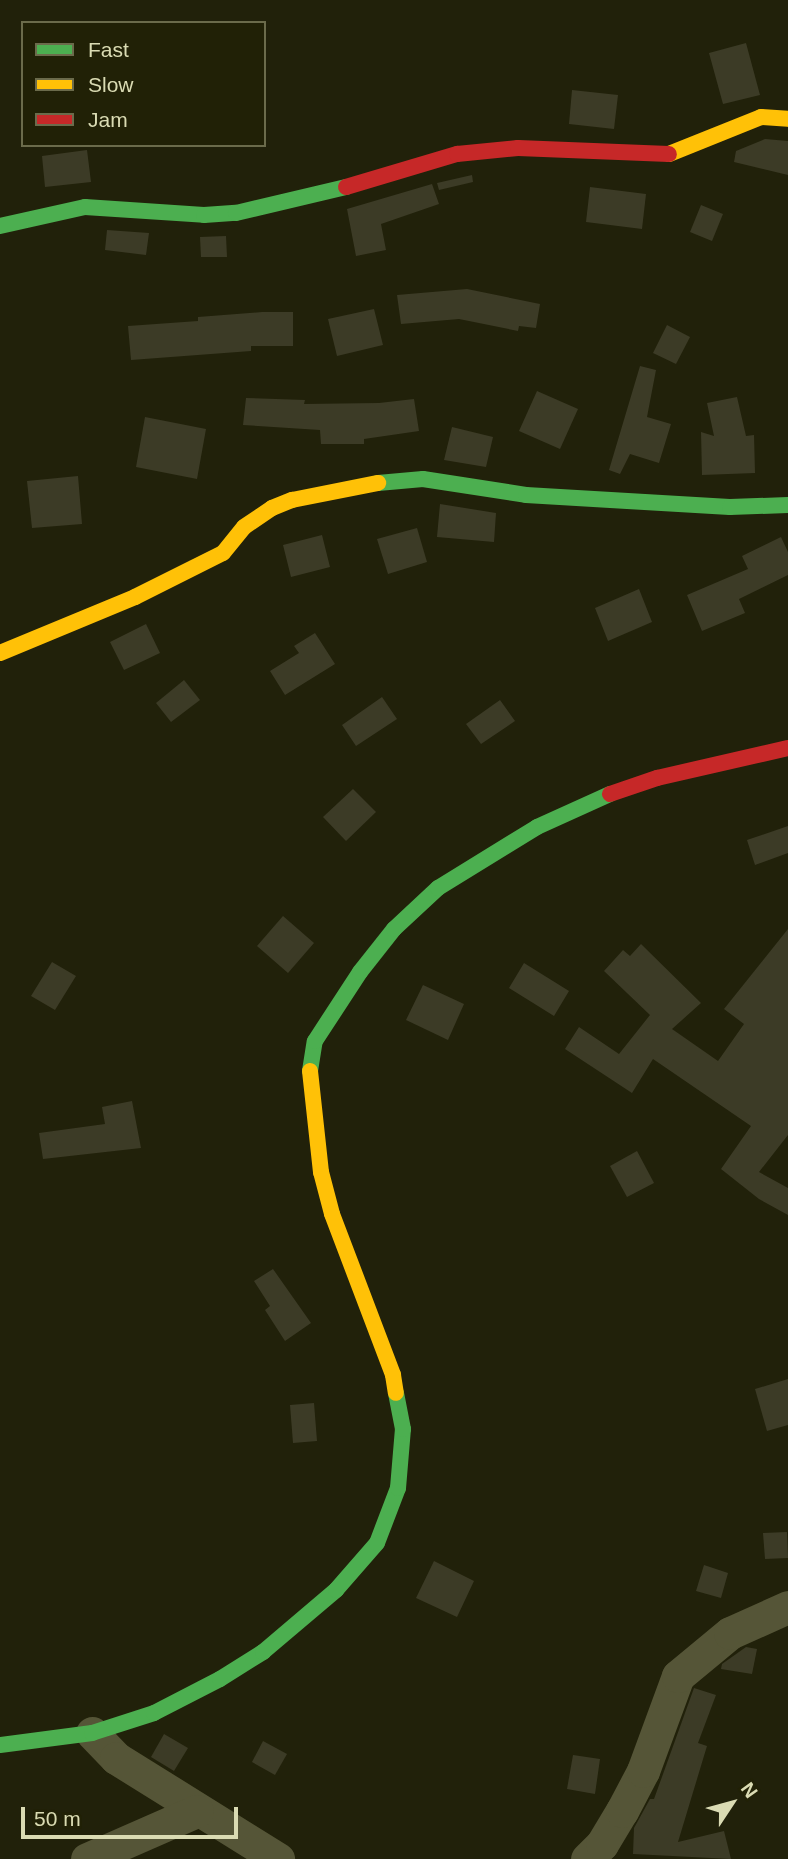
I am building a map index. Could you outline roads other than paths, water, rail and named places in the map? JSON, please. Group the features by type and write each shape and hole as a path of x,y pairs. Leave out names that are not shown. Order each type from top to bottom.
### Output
{"street":[{"path":"0,226 85,207 204,215 236,213 273,202 311,197 457,154 518,148 671,154 761,117 788,119"},
{"path":"0,653 135,597 223,552 244,527 272,508 292,500 366,486 423,479 539,496 730,507 788,505"},
{"path":"0,1745 92,1734 154,1713 220,1679 263,1652 336,1590 377,1543 398,1488 403,1429 393,1375 332,1213 321,1172 309,1078 316,1041 340,1000 394,929 438,888 537,827 591,801 657,778 788,748"},
{"path":"587,1859 602,1844 633,1791 678,1676 690,1663 730,1633 788,1607"},
{"path":"92,1734 116,1758 197,1811 278,1859"},
{"path":"87,1859 197,1811"}]}
